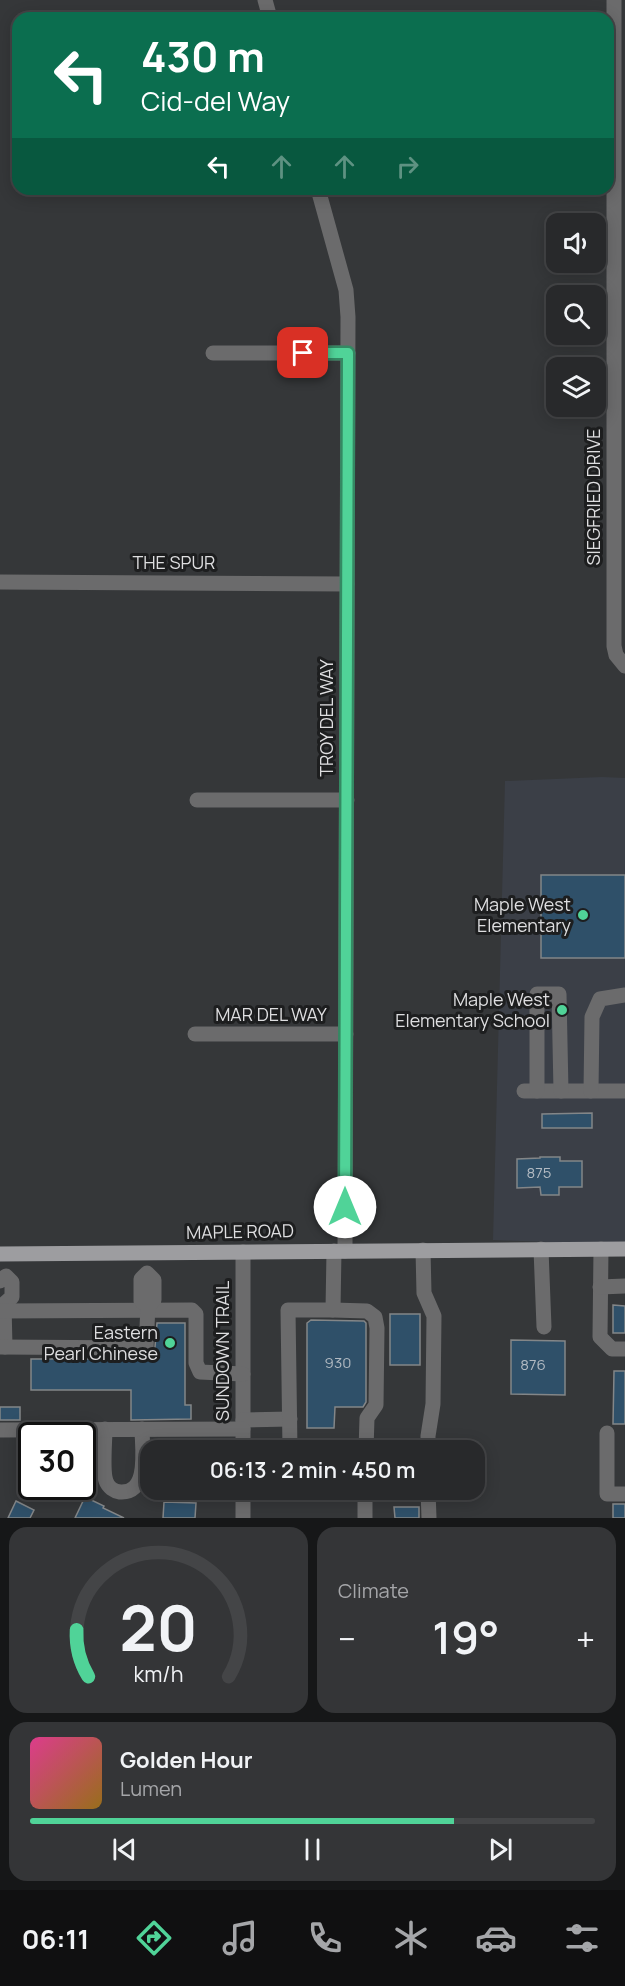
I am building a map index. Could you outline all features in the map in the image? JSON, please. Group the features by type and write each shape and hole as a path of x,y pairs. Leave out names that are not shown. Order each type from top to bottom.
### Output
{"main road":[{"name":"MAPLE ROAD","path":"6,1254 625,1249"}],"street":[{"name":"SIEGFRIED DRIVE","path":"614,0 619,248 619,462 614,646 616,655 625,666"},
{"name":"TROY DEL WAY","path":"320,195 346,290 348,353 346,1034 340,1251 333,1310"},
{"path":"213,352 348,353"},
{"name":"THE SPUR","path":"0,582 347,584"},
{"path":"197,800 346,800"},
{"path":"561,1090 559,994 537,994 531,1090 625,1091"},
{"path":"591,1090 592,1017 600,999 625,995"},
{"name":"MAR DEL WAY","path":"195,1034 346,1034"},
{"path":"541,1249 544,1327"},
{"path":"601,1249 600,1337 612,1349 625,1349"},
{"path":"423,1250 424,1293 434,1316 433,1404 428,1440"},
{"path":"6,1254 3,1279 12,1282 12,1296 2,1306 2,1347 146,1348 148,1309 141,1301 141,1279 147,1273 148,1252"},
{"name":"SUNDOWN TRAIL","path":"243,1252 243,1440"},
{"path":"600,1287 625,1286"},
{"path":"2,1306 192,1310 196,1314 196,1363 200,1372 243,1374"},
{"path":"290,1440 288,1310 367,1311 375,1317 377,1328 376,1405 367,1418 366,1440"},
{"path":"0,1430 142,1429 243,1424 290,1419"},
{"path":"105,1429 105,1481 111,1488 121,1492 139,1483 142,1473 142,1429"},
{"path":"607,1433 607,1494 625,1494"},
{"path":"243,1500 243,1518"},
{"path":"365,1500 365,1518"},
{"path":"429,1500 429,1518"}],"shaded area":[{"name":"Maple West Elementary School","path":"625,778 625,1245 493,1240 505,781"}],"building":[{"name":"Maple West Elementary","path":"541,875 625,875 625,958 541,958"},
{"path":"592,1113 592,1128 542,1128 542,1114"},
{"path":"560,1157 560,1161 582,1161 582,1187 559,1187 559,1195 541,1195 540,1187 517,1188 517,1159"},
{"path":"613,1305 625,1306 625,1333 613,1333"},
{"path":"390,1314 420,1314 420,1365 390,1365"},
{"path":"311,1320 364,1321 366,1323 366,1402 363,1407 335,1407 334,1428 307,1428 307,1323"},
{"path":"157,1323 185,1323 185,1405 191,1405 191,1419 131,1420 131,1390 31,1390 31,1359 154,1359"},
{"path":"511,1340 565,1341 565,1395 511,1394"},
{"path":"614,1371 625,1371 625,1424 613,1424"},
{"path":"0,1407 20,1407 20,1420 0,1420"},
{"path":"84,1500 91,1500 124,1518 75,1518"},
{"path":"16,1501 34,1510 30,1518 8,1518"},
{"path":"164,1502 196,1503 195,1518 163,1518"},
{"path":"613,1504 625,1504 625,1518 613,1518"},
{"path":"394,1507 419,1507 419,1518 395,1518"}],"place":[{"name":"Maple West Elementary","path":"583,915"},
{"name":"Maple West Elementary School","path":"562,1010"},
{"name":"Eastern Pearl Chinese","path":"170,1343"}],"route":[{"path":"303,353 348,353 345,1207"}]}
